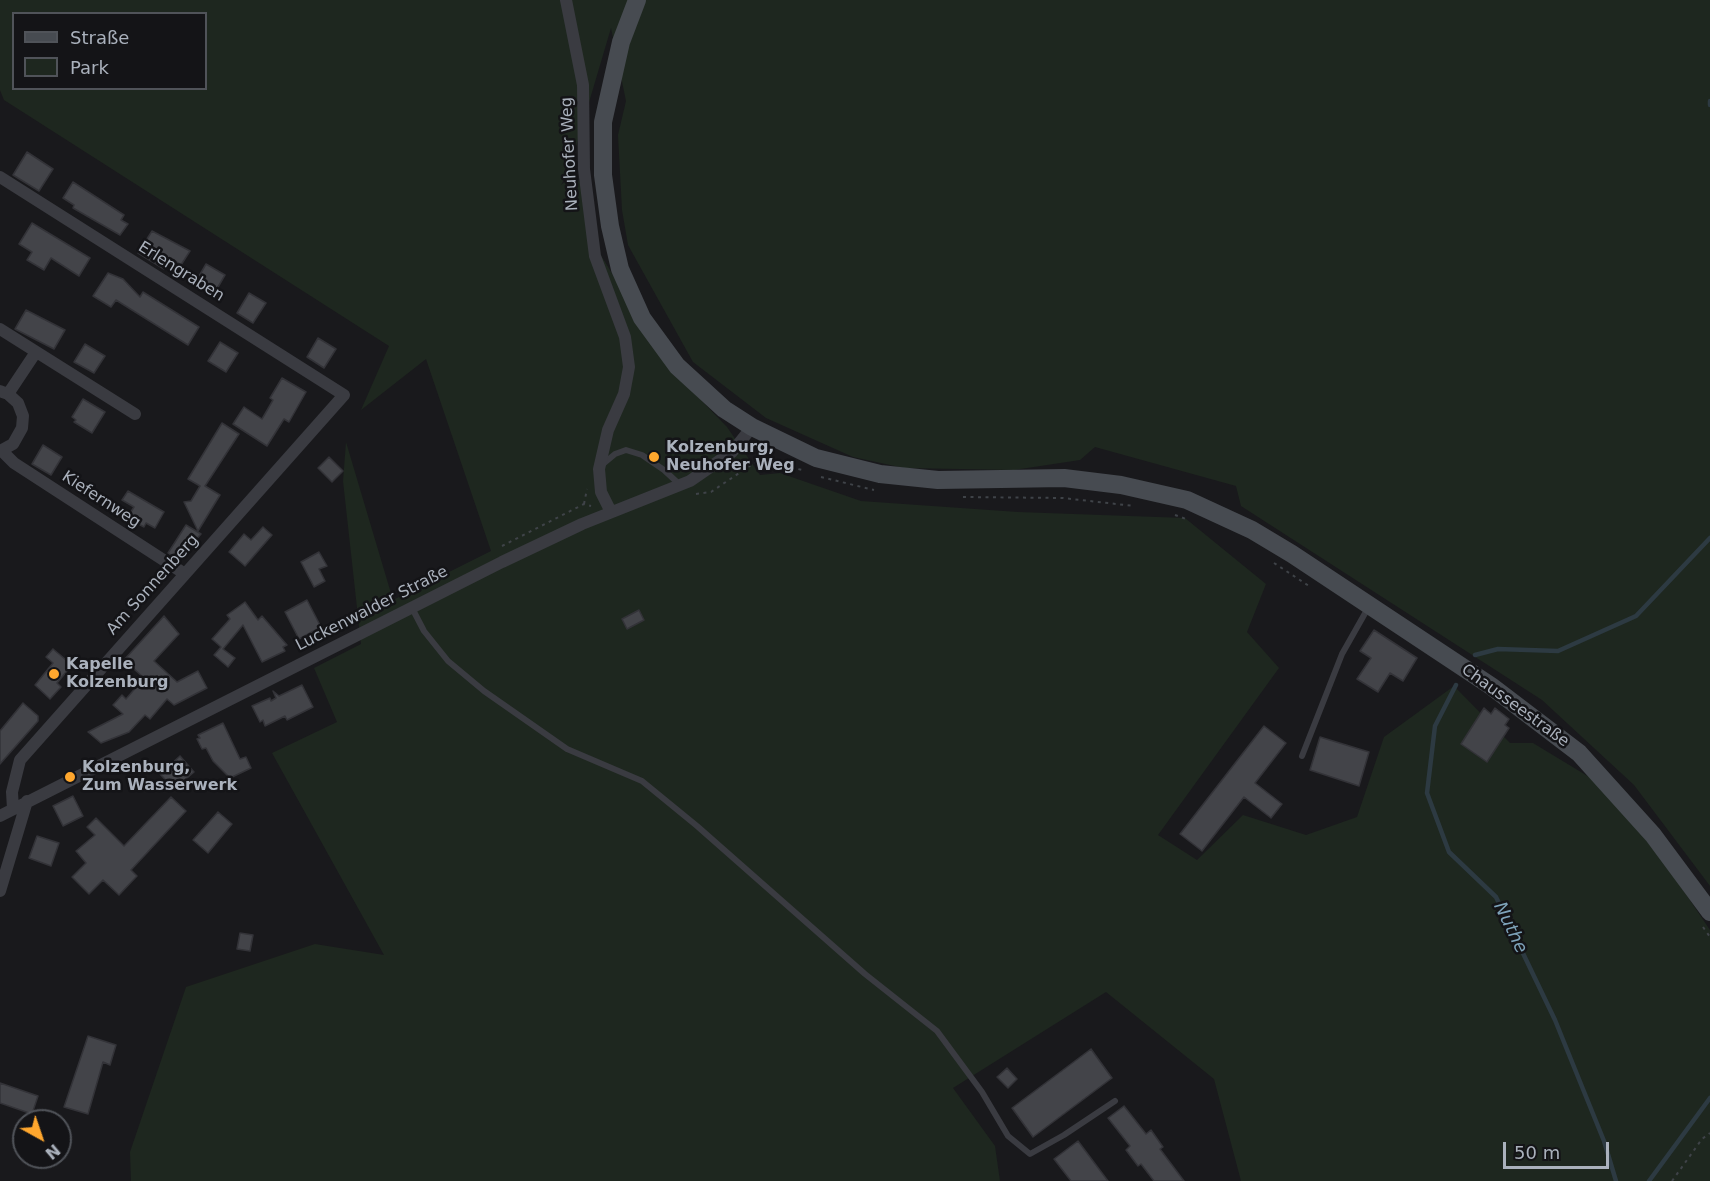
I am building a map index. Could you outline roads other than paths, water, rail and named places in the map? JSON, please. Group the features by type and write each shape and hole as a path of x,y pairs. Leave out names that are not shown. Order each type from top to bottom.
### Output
{"main road":[{"name":"Chausseestraße","path":"637,0 621,42 603,122 603,175 610,226 620,269 642,318 677,366 724,409 752,427 816,458 880,474 938,480 1064,478 1121,484 1187,500 1208,508 1292,554 1500,693 1579,753 1653,836 1705,918"}],"street":[{"name":"Neuhofer Weg","path":"566,0 583,85 584,169 595,256 625,338 629,367 624,394 609,429 599,469 601,492 611,512"},
{"name":"Erlengraben","path":"0,177 344,395"},
{"path":"0,329 135,414"},
{"name":"Kiefernweg","path":"36,352 4,393 18,404 23,416 22,428 13,444 1,451 14,463 185,574"},
{"name":"Am Sonnenberg","path":"13,809 12,792 20,760 344,395"},
{"name":"Luckenwalder Straße","path":"0,816 502,562 611,512 681,486 732,452 752,427"},
{"path":"0,891 27,801"}],"lane":[{"path":"599,469 608,458 626,450 649,460 681,486"},
{"path":"1302,756 1342,654 1369,605"},
{"path":"412,608 424,631 448,661 484,691 567,749 642,781 698,826 866,974 937,1031 982,1092 1008,1136 1030,1154 1064,1136 1115,1101"}],"waterway":[{"name":"Nuthe","path":"1475,655 1498,649 1558,651 1636,616 1710,538"},
{"name":"Nuthe","path":"1456,685 1435,726 1427,793 1449,852 1496,897 1555,1020 1604,1141 1616,1181"},
{"path":"1649,1181 1710,1098"}],"place":[{"name":"Kolzenburg, Neuhofer Weg","path":"654,457"},
{"name":"Kapelle Kolzenburg","path":"54,674"},
{"name":"Kolzenburg, Zum Wasserwerk","path":"70,777"}]}
